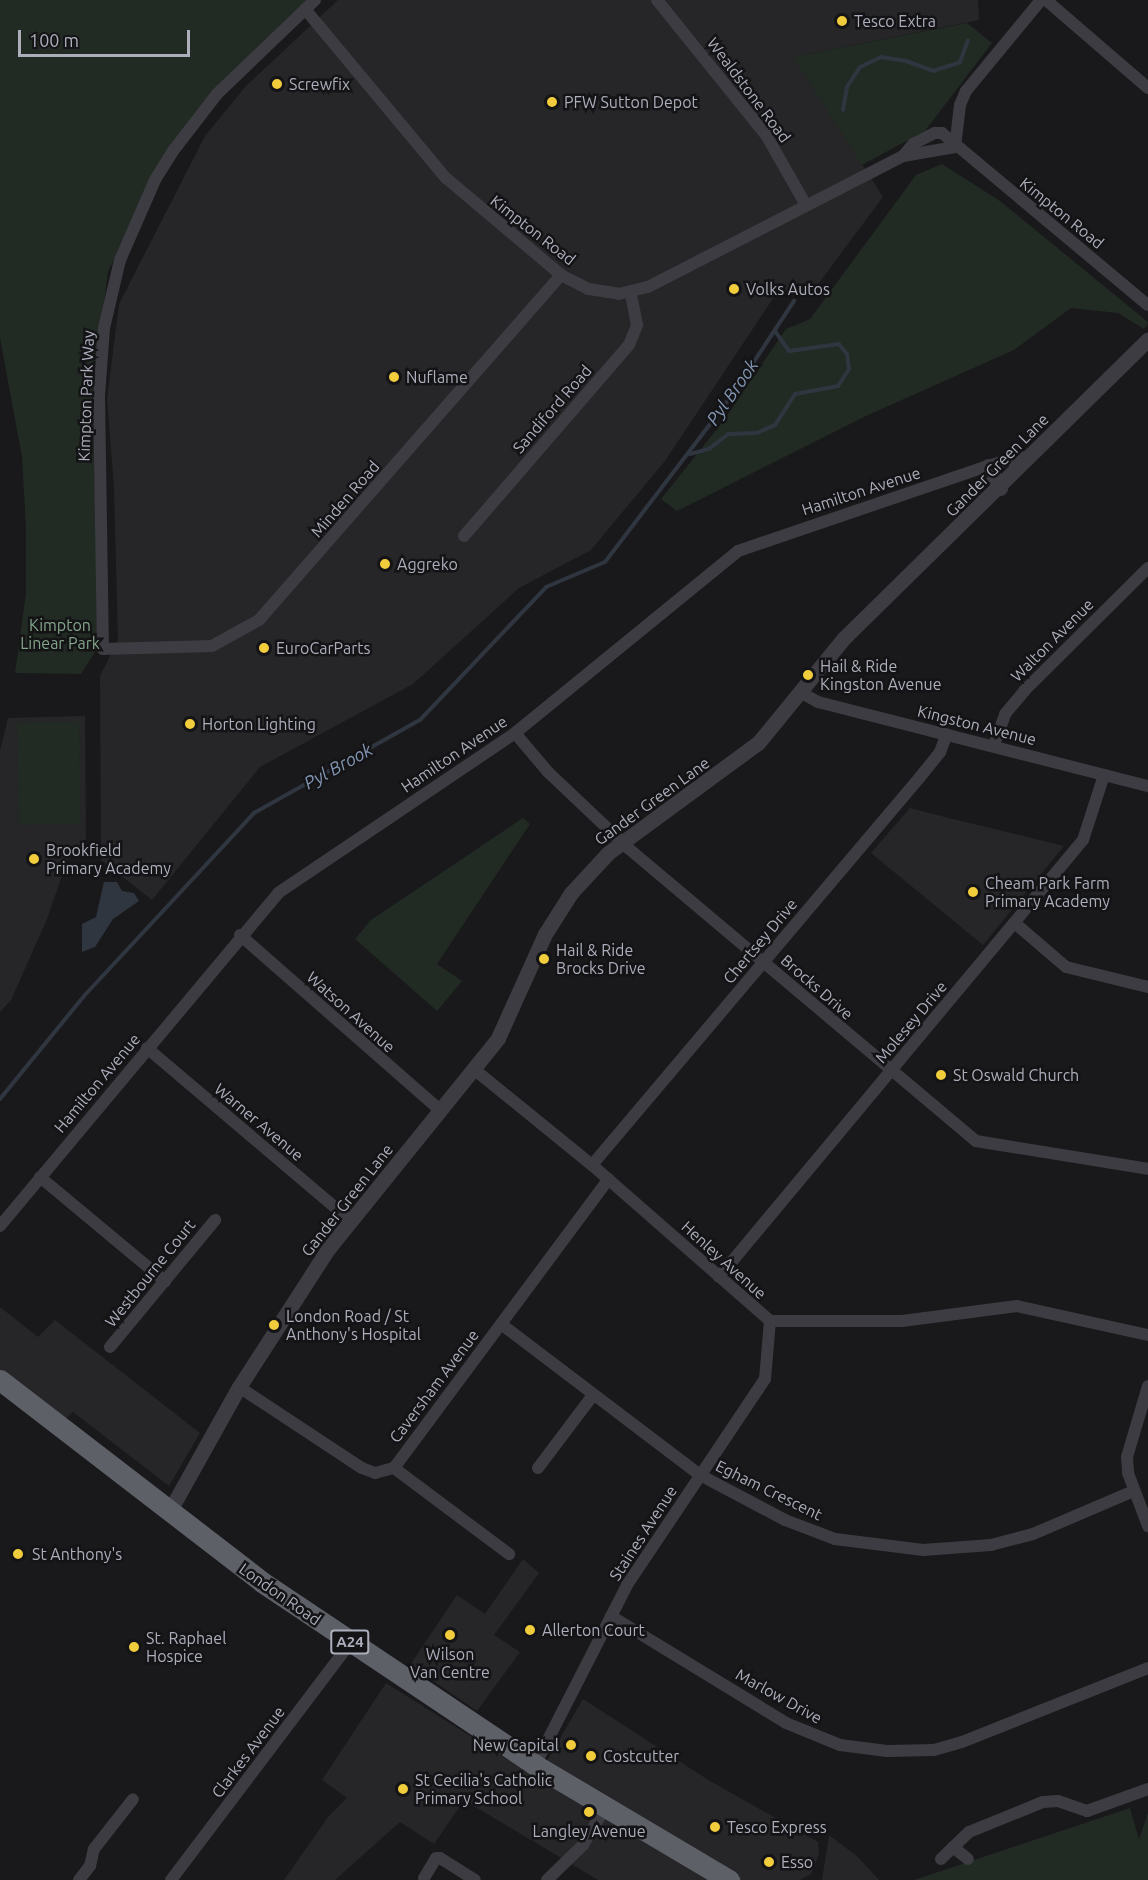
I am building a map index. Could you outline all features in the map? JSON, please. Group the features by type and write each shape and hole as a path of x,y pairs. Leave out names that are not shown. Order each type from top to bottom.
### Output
{"highway":[{"name":"London Road","path":"0,1380 169,1512 351,1642 535,1765 729,1880"}],"street":[{"name":"Kimpton Park Way","path":"104,649 99,396 104,328 120,260 147,197 173,151 217,94 315,0"},
{"name":"Wealdstone Road","path":"657,0 766,135 806,205"},
{"path":"955,147 960,105 966,92 1041,0"},
{"path":"1046,0 1148,88"},
{"name":"Kimpton Road","path":"305,9 446,178 561,275 603,293 631,293 903,156 955,147 1148,305"},
{"name":"Minden Road","path":"104,649 212,646 259,620 561,275"},
{"name":"Sandiford Road","path":"464,536 629,345 637,325 631,293"},
{"name":"Gander Green Lane","path":"169,1512 239,1388 351,1221 475,1070 508,1020 557,914 588,872 623,842 758,742 844,638 1000,488 1148,339"},
{"name":"Hamilton Avenue","path":"0,1226 278,893 515,733 738,551 988,466 1018,457 1030,458"},
{"path":"988,466 1000,488"},
{"name":"Walton Avenue","path":"994,745 1005,714 1024,691 1148,568"},
{"name":"Kingston Avenue","path":"800,692 818,702 1148,786"},
{"name":"Brocks Drive","path":"515,733 548,772 623,842 890,1072 976,1141 1148,1169"},
{"name":"Chertsey Drive","path":"592,1165 920,777 940,752 948,734"},
{"name":"Molesey Drive","path":"719,1277 1016,924 1083,840 1104,775"},
{"path":"1016,924 1066,967 1148,987"},
{"name":"Watson Avenue","path":"240,936 441,1111"},
{"name":"Warner Avenue","path":"147,1048 351,1221"},
{"name":"Henley Avenue","path":"475,1070 609,1179 770,1321 883,1322 1017,1306 1148,1335"},
{"path":"40,1177 165,1281"},
{"name":"Caversham Avenue","path":"239,1388 362,1468 375,1473 394,1468 609,1179"},
{"name":"Westbourne Court","path":"111,1347 215,1220"},
{"name":"Staines Avenue","path":"535,1765 634,1574 765,1378 770,1321"},
{"name":"Egham Crescent","path":"501,1324 700,1475 785,1520 828,1536 861,1544 923,1550 991,1545 1022,1538 1134,1491"},
{"path":"1148,1386 1127,1457 1134,1491 1148,1526"},
{"path":"538,1468 593,1395"},
{"path":"394,1468 509,1554"},
{"name":"Marlow Drive","path":"611,1616 786,1722 840,1745 887,1751 934,1750 962,1742 1148,1668"},
{"name":"Clarkes Avenue","path":"171,1880 351,1642"},
{"path":"940,1859 977,1828 1043,1802 1058,1801 1086,1811 1148,1790"},
{"path":"79,1880 90,1866 94,1849 133,1798"},
{"path":"547,1880 583,1845 606,1806"},
{"path":"953,1847 968,1859"},
{"path":"424,1878 436,1858 440,1858 476,1880"}],"shaded area":[{"path":"338,0 978,0 979,20 794,57 883,197 813,291 776,294 665,461 591,550 519,588 413,684 260,767 152,900 101,860 100,676 118,640 114,488 107,399 119,304 205,136 246,86"},
{"name":"Brookfield Primary Academy","path":"85,716 86,848 72,847 47,919 11,1000 0,1012 0,751 8,718"},
{"name":"Cheam Park Farm Primary Academy","path":"910,808 1064,846 983,945 871,853"},
{"path":"104,882 117,882 122,891 134,893 139,901 113,919 95,947 82,952 82,924 96,917"},
{"path":"0,1307 38,1337 55,1320 200,1433 169,1486 73,1412 52,1430 0,1390"},
{"path":"523,1559 539,1573 494,1635 520,1652 477,1711 410,1665 457,1595 485,1614"},
{"path":"386,1683 537,1778 583,1699 710,1781 818,1842 819,1854 811,1874 800,1880 598,1880 464,1800 434,1844 400,1822 335,1880 284,1880 328,1817 347,1798 322,1780"},
{"path":"829,1835 858,1857 879,1880 822,1880"}],"green space":[{"name":"Kimpton Linear Park","path":"0,0 311,0 229,75 152,174 108,272 92,395 100,644 81,674 15,673 26,593 26,528 22,457 0,338"},
{"path":"967,23 992,43 925,131 862,165 793,57"},
{"path":"942,164 1000,201 1148,322 1144,329 1118,313 1071,308 1014,350 866,416 677,511 661,499 721,424 786,329 810,319 916,175"},
{"path":"79,721 81,824 19,825 17,723"},
{"path":"523,818 530,824 437,964 462,981 437,1011 355,939 371,920"},
{"path":"1130,1808 1139,1839 1148,1813 1148,1880 914,1880"}],"waterway":[{"name":"Pyl Brook","path":"843,110 847,87 860,67 881,57 906,61 933,71 960,62 968,40"},
{"name":"Pyl Brook","path":"0,1099 84,996 254,813 420,720 546,587 605,562 732,395 794,301"},
{"name":"Pyl Brook","path":"690,454 709,449 728,434 757,433 775,425 795,394 838,386 849,369 847,354 839,344 789,351 775,331"}],"place":[{"name":"Tesco Extra","path":"842,21"},
{"name":"Screwfix","path":"277,84"},
{"name":"PFW Sutton Depot","path":"552,102"},
{"name":"Volks Autos","path":"734,289"},
{"name":"Nuflame","path":"394,377"},
{"name":"Aggreko","path":"385,564"},
{"name":"EuroCarParts","path":"264,648"},
{"name":"Hail & Ride Kingston Avenue","path":"808,675"},
{"name":"Horton Lighting","path":"190,724"},
{"name":"Brookfield Primary Academy","path":"34,859"},
{"name":"Cheam Park Farm Primary Academy","path":"973,892"},
{"name":"Hail & Ride Brocks Drive","path":"544,959"},
{"name":"St Oswald Church","path":"941,1075"},
{"name":"London Road / St Anthony's Hospital","path":"274,1325"},
{"name":"St Anthony's","path":"18,1554"},
{"name":"Allerton Court","path":"530,1630"},
{"name":"Wilson Van Centre","path":"450,1635"},
{"name":"St. Raphael Hospice","path":"134,1647"},
{"name":"New Capital","path":"571,1745"},
{"name":"Costcutter","path":"591,1756"},
{"name":"St Cecilia's Catholic Primary School","path":"403,1789"},
{"name":"Langley Avenue","path":"589,1812"},
{"name":"Tesco Express","path":"715,1827"},
{"name":"Esso","path":"769,1862"}]}
